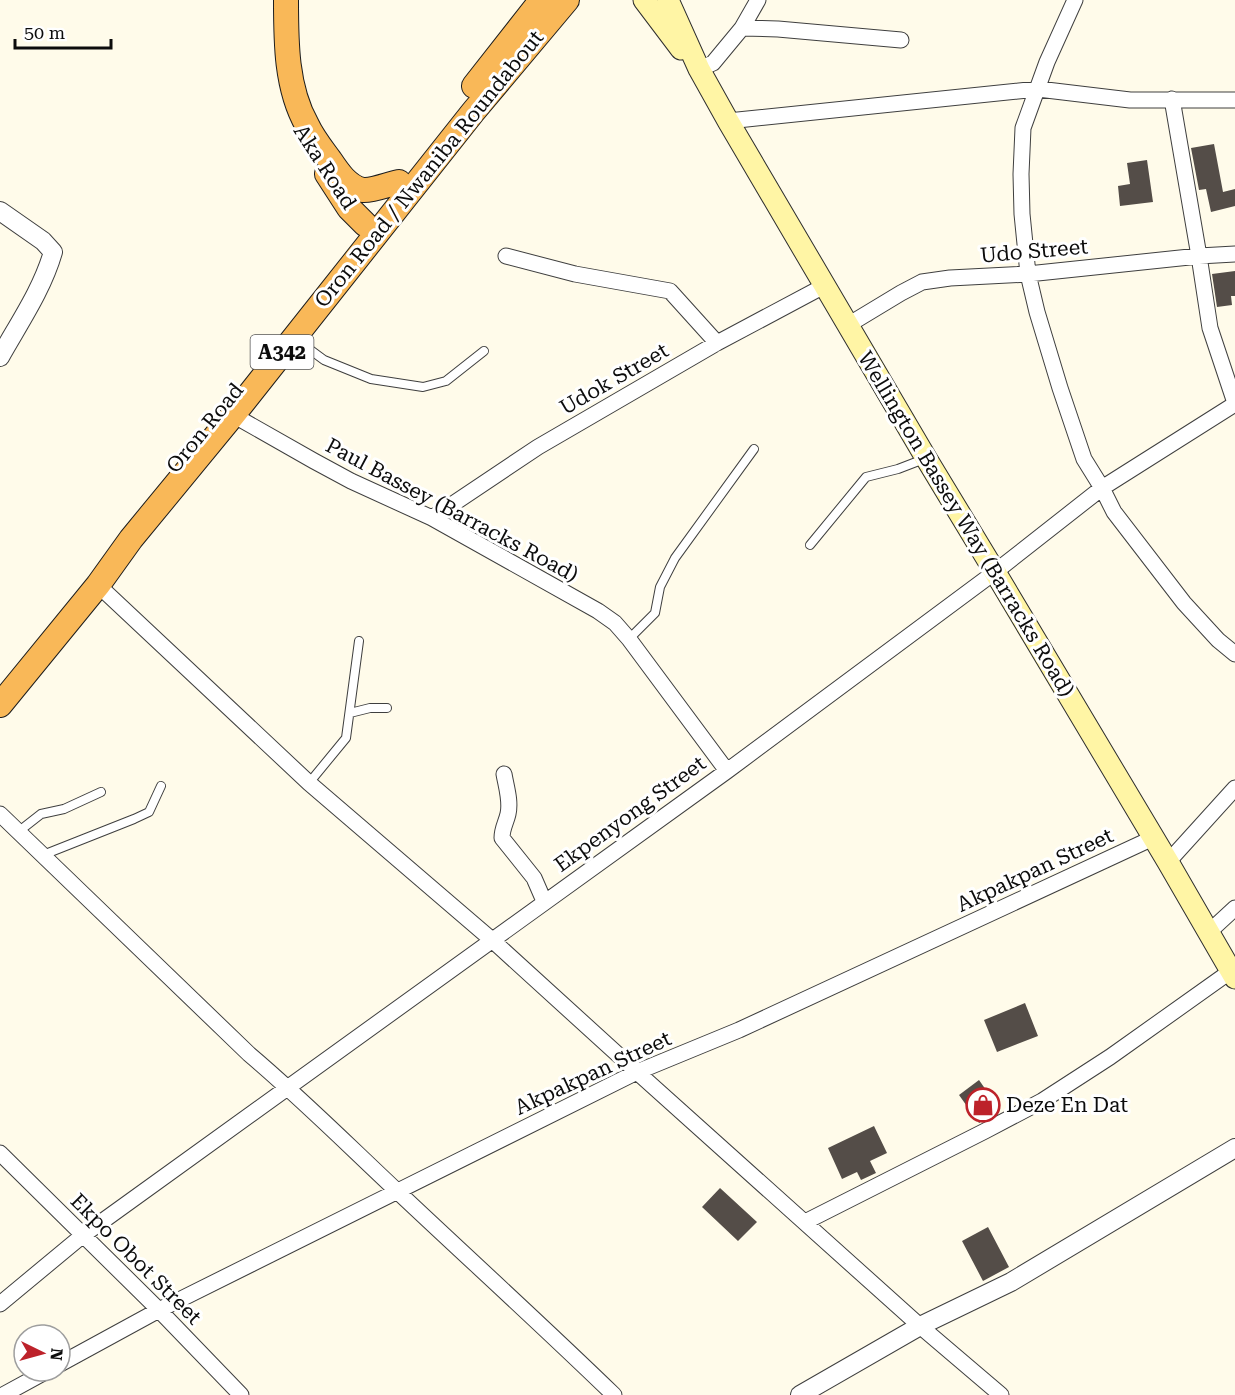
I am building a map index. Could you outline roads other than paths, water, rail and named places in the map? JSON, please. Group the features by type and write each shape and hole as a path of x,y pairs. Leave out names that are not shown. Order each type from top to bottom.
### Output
{"highway":[{"name":"Aka Road","path":"276,0 280,70 296,124 349,208 365,224"},
{"path":"286,0 286,48 289,70 299,107 317,142 345,179 354,187 366,190 399,182"},
{"name":"Oron Road","path":"0,684 276,338 540,0"},
{"name":"Oron Road / Nwaniba Roundabout","path":"0,705 473,112 567,0"}],"main road":[{"path":"644,0 675,43 699,69"},
{"path":"668,0 699,69"},
{"name":"Wellington Bassey Way (Barracks Road)","path":"699,69 824,286 1233,974"}],"street":[{"path":"699,69 713,63 742,28 758,0"},
{"path":"1075,0 1047,62 1023,128 1022,214 1028,274 1037,312 1084,459 1114,512 1184,603 1218,640 1235,654"},
{"path":"742,28 901,40"},
{"path":"728,121 1038,89 1130,100 1235,100"},
{"path":"1172,99 1210,327 1235,404"},
{"path":"0,211 44,241 53,252 39,288 0,357"},
{"name":"Udo Street","path":"848,325 922,282 1235,254"},
{"path":"506,256 575,274 670,291 717,344"},
{"name":"Udok Street","path":"432,518 538,447 717,344 824,286"},
{"name":"Ekpenyong Street","path":"0,1304 82,1236 727,771 995,572 1102,488 1235,404"},
{"name":"Paul Bassey (Barracks Road)","path":"233,415 342,476 432,518 598,611 615,623 727,771"},
{"path":"98,585 309,783 492,940 920,1326 1000,1395"},
{"path":"504,774 509,813 502,830 502,838 534,878 544,901"},
{"path":"1168,862 1235,788"},
{"path":"0,814 249,1054 288,1087 614,1395"},
{"name":"Akpakpan Street","path":"72,1357 159,1310 637,1072 750,1025 1154,838"},
{"path":"1209,932 1235,908"},
{"path":"805,1222 1042,1101 1233,974"},
{"path":"800,1395 920,1326 1011,1282 1235,1148"},
{"name":"Ekpo Obot Street","path":"0,1153 159,1310 241,1395"},
{"path":"3,1395 25,1383"}],"lane":[{"path":"294,337 324,360 371,379 423,387 446,381 484,351"},
{"path":"629,639 655,613 660,587 675,558 754,449"},
{"path":"810,545 866,477 898,469 926,458"},
{"path":"309,783 346,738 359,641"},
{"path":"350,713 370,708 387,708"},
{"path":"43,855 149,812 161,786"},
{"path":"18,832 41,814 64,809 101,792"}],"place":[{"name":"Deze En Dat","path":"983,1105"}]}
